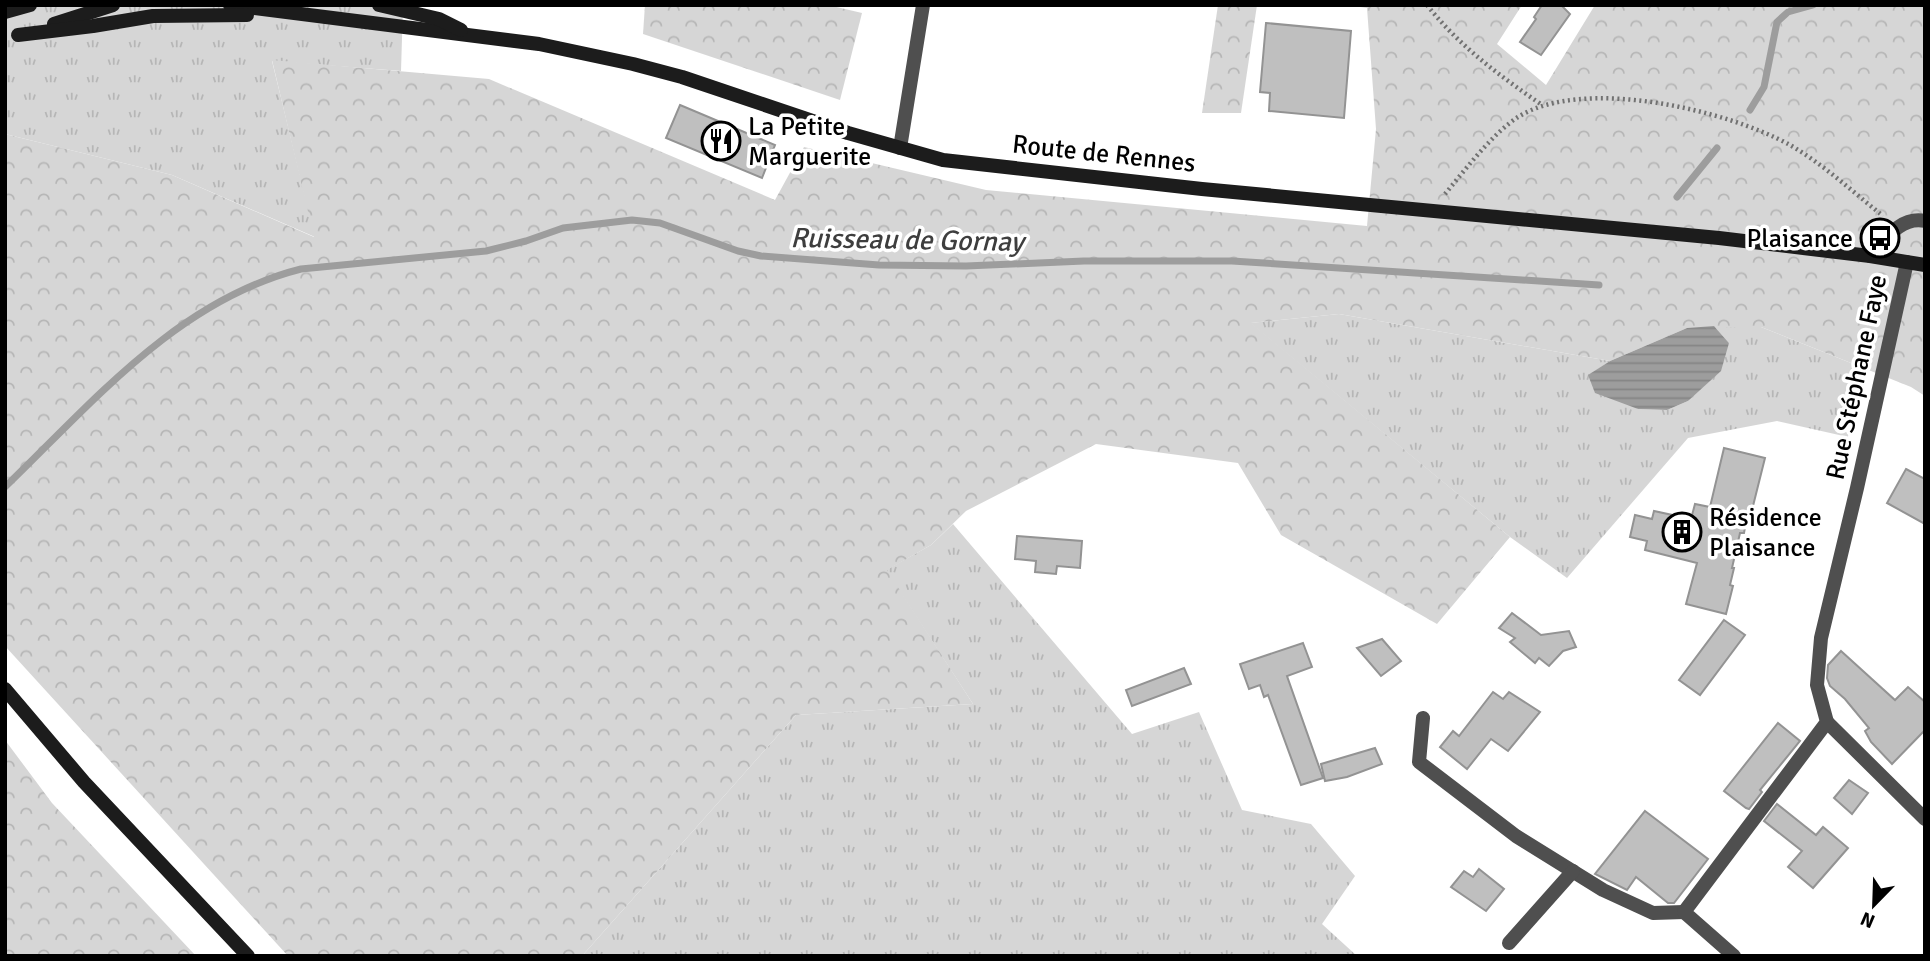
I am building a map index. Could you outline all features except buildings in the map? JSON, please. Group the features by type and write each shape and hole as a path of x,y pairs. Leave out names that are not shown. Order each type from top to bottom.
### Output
{"main road":[{"path":"5,12 30,5"},
{"name":"Route de Rennes","path":"12,36 113,5"},
{"name":"Route de Rennes","path":"230,5 540,44 682,76 848,133 943,160 1202,189 1719,238 1925,265"},
{"path":"379,5 439,19 468,34"},
{"name":"Route de Rennes","path":"12,36 153,16 293,14"},
{"path":"5,689 83,782 248,956"}],"street":[{"path":"900,148 923,5"},
{"path":"1870,256 1896,227 1917,220 1925,221"},
{"name":"Rue Stéphane Faye","path":"1827,722 1817,685 1821,638 1907,262"},
{"path":"1423,718 1419,762 1516,836 1603,890 1653,913 1685,912 1734,956"},
{"path":"1685,912 1827,722 1925,819"},
{"path":"1509,943 1573,871"}],"path":[{"path":"1427,5 1446,29 1492,71 1542,106"},
{"path":"1431,211 1484,149 1517,118 1542,106 1582,99 1633,100 1675,106 1741,122 1791,146 1843,183 1896,227"}],"green space":[{"path":"5,5 403,5 401,71 272,61 315,237 172,175 5,134"},
{"path":"645,5 828,5 862,13 840,100 643,34"},
{"path":"1218,5 1257,5 1241,113 1202,113"},
{"path":"1347,5 1522,5 1497,44 1546,85 1595,5 1925,5 1925,396 1911,387 1761,327 1687,328 1610,361 1339,314 1251,323 1510,537 1437,624 1281,535 1238,463 1096,444 966,511 931,545 887,570 973,704 796,715 582,956 288,956 5,646 5,134 172,175 314,237 272,60 489,79 775,200 804,147 986,190 1367,226 1376,129 1367,8"},
{"path":"1339,314 1610,361 1589,375 1638,409 1667,410 1688,401 1729,343 1714,326 1761,327 1856,365 1848,437 1777,421 1688,438 1567,578 1510,537 1250,323"},
{"path":"953,524 1132,734 1199,712 1242,810 1311,824 1355,876 1322,924 1357,956 582,956 796,715 973,704 886,570 931,545"},
{"path":"5,740 52,803 196,956 5,956"}],"shaded area":[{"path":"1714,326 1729,343 1721,371 1688,401 1667,410 1638,409 1595,393 1588,375 1610,361 1687,328"}],"waterway":[{"path":"1750,110 1764,87 1777,22 1788,12 1813,5"},
{"path":"1677,197 1717,148"},
{"name":"Ruisseau de Gornay","path":"5,487 140,358 176,329 215,304 257,284 301,269 486,251 563,228 632,220 660,223 738,251 761,256 879,265 1232,261 1599,285"}],"place":[{"name":"La Petite Marguerite","path":"721,141"},
{"name":"Plaisance","path":"1880,238"},
{"name":"Résidence Plaisance","path":"1682,532"}]}
